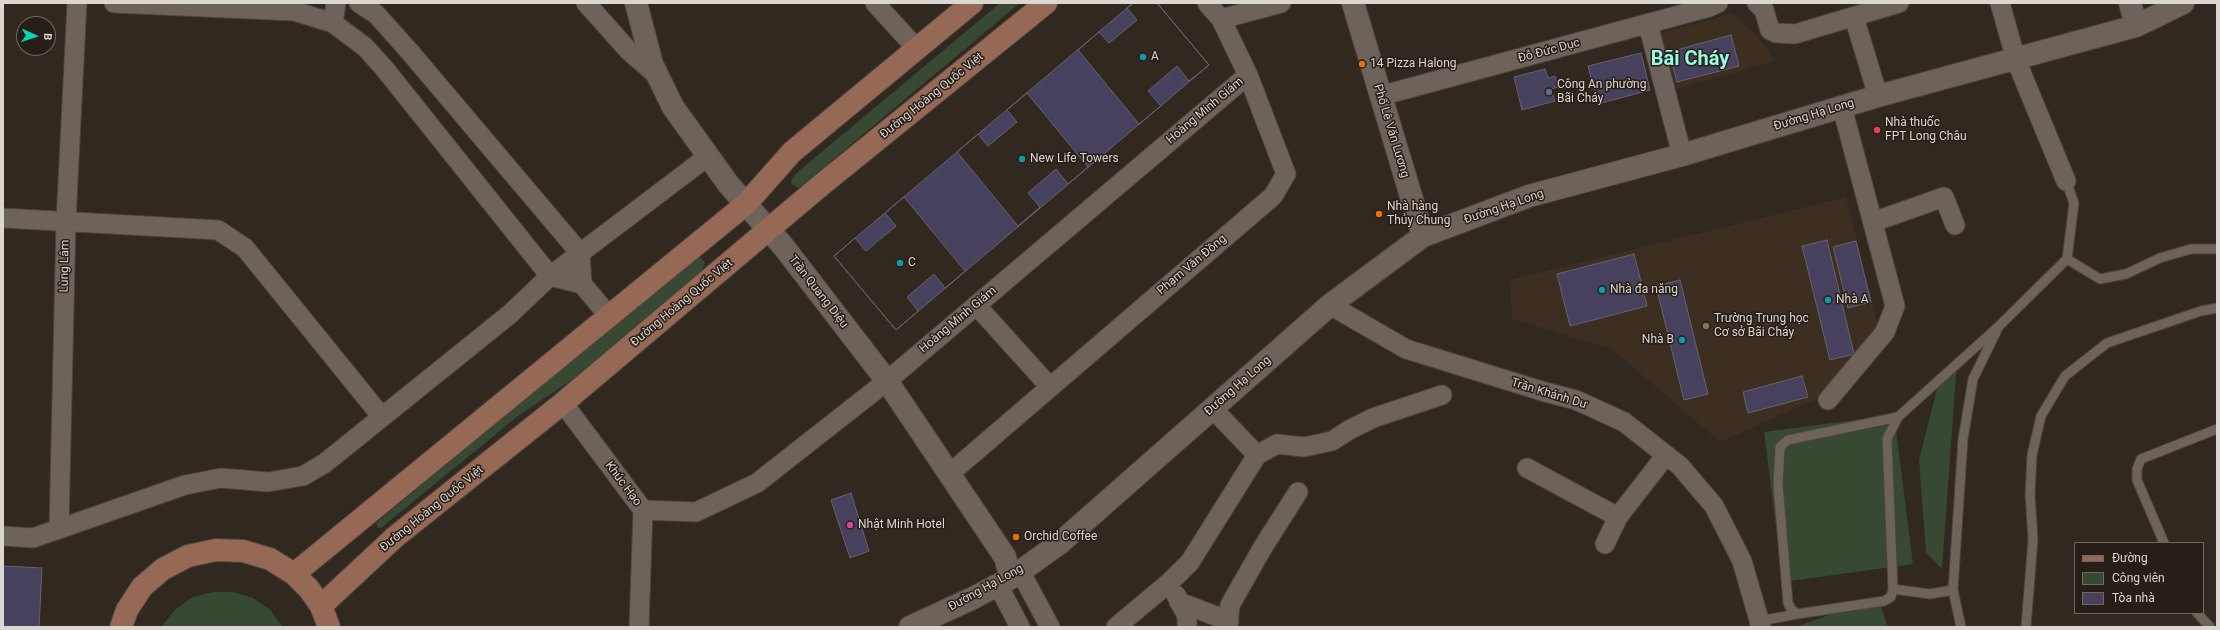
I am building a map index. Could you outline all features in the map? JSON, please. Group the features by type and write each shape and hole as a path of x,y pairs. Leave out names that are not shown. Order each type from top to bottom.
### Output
{"main road":[{"name":"Trần Quang Diệu","path":"636,3 652,64 673,107 707,157 769,230 886,381 948,475 1005,557 1009,578"},
{"path":"294,574 746,204 792,152 972,3"},
{"name":"Đường Hoàng Quốc Việt","path":"321,606 395,537 563,403 769,230 1046,3"},
{"name":"Phố Lê Văn Lương","path":"1353,3 1423,236"},
{"path":"2130,3 2136,26"},
{"name":"Đường Hạ Long","path":"910,627 971,599 1009,578 1060,543 1330,305 1423,236 1529,196 1682,155 1878,96 2016,60 2136,26 2182,3"},
{"path":"121,627 127,610 142,587 163,568 188,556 216,550 243,551 270,559 294,574 309,589 321,606 329,627"}],"street":[{"name":"Lùng Lâm","path":"59,529 66,221 77,3"},
{"path":"114,3 294,11 333,23 365,47 384,68 550,276 582,284 609,316"},
{"path":"333,23 336,3"},
{"path":"359,3 376,14 410,52 580,253 582,284"},
{"path":"586,3 628,50 659,77"},
{"path":"875,3 916,48"},
{"name":"Phạm Văn Đồng","path":"948,475 1273,196 1286,174 1248,75 1221,19 1207,3"},
{"path":"1221,19 1281,3"},
{"name":"Đỗ Đức Dục","path":"1380,96 1648,24 1718,3"},
{"path":"1757,3 1764,10 1770,30 1776,33 1795,34 1900,3"},
{"path":"2000,3 2016,60 2066,181"},
{"path":"1854,17 1878,96"},
{"path":"1648,24 1682,155"},
{"name":"Hoàng Minh Giám","path":"643,510 696,512 757,483 886,381 1248,75"},
{"path":"1828,400 1885,332 1895,306 1842,107"},
{"path":"3,536 34,538 185,485 221,478 268,482 303,476 325,463 510,314 550,276 707,157"},
{"path":"1873,222 1944,197 1955,225"},
{"path":"3,218 218,230 245,248 382,417"},
{"path":"976,305 1050,387"},
{"name":"Trần Khánh Dư","path":"1330,305 1406,349 1545,392 1576,400 1624,422 1680,466 1714,506 1742,561 1760,624"},
{"path":"1116,627 1171,581 1190,562 1258,455 1277,444 1304,448 1332,442 1349,430 1373,418 1442,395"},
{"name":"Khúc Hạo","path":"563,403 643,510 639,627"},
{"path":"1212,408 1258,455"},
{"path":"1605,544 1618,517 1666,456"},
{"path":"1526,468 1618,517"},
{"path":"1179,602 1228,624 1230,606 1263,547 1298,492"},
{"path":"1009,578 1020,627"},
{"path":"1009,578 1050,627"},
{"path":"1171,581 1179,602 1187,616 1187,627"}],"lane":[{"path":"1760,624 1797,614 1884,601 1891,597 1893,589 1887,439 1898,416 1999,326 2067,259 2074,203 2066,181"},
{"path":"2067,259 2100,279 2126,274 2160,258 2191,249 2217,249"},
{"path":"2026,627 2033,539 2030,495 2032,455 2041,416 2065,376 2107,343 2201,311 2217,308"},
{"path":"1961,627 1953,590 1963,439 1973,378 1999,326"},
{"path":"1797,614 1791,609 1788,603 1778,484 1780,447 1788,440 1898,416"},
{"path":"2164,542 2137,480 2137,469 2141,459 2217,429"},
{"path":"1893,589 1930,594 1953,590"},
{"path":"2198,614 2210,627"}],"shaded area":[{"path":"1731,14 1756,34 1775,61 1673,90 1657,34"},
{"name":"Trường Trung học Cơ sở Bãi Cháy","path":"1846,197 1880,332 1826,395 1720,442 1612,349 1512,319 1510,280"}],"green space":[{"path":"1000,3 1020,3 799,188 791,184 792,178 800,170"},
{"path":"700,257 705,263 701,271 573,379 518,416 381,528 378,528 376,523 692,260"},
{"path":"1957,361 1942,569 1926,552 1919,460 1940,377"},
{"path":"1894,415 1913,564 1783,582 1764,432"},
{"path":"213,592 233,592 253,598 270,610 283,627 161,627 176,609 193,597"},
{"path":"1878,598 1888,627 1798,627 1798,626"}],"building":[{"name":"New Life Towers","path":"1133,3 1157,3 1209,65 896,330 834,256"},
{"name":"A","path":"1133,3 1157,3 1209,65 1189,81 1177,66 1148,91 1161,106 1139,124 1078,50 1099,32 1109,43 1137,20 1127,8"},
{"path":"1731,35 1739,66 1677,82 1669,52"},
{"path":"1641,53 1650,90 1598,104 1588,66"},
{"path":"1545,69 1548,78 1555,76 1558,87 1551,89 1555,101 1522,110 1514,77"},
{"path":"1027,93 1088,167 1068,184 1056,169 1028,193 1040,207 1018,226 957,152 978,134 988,146 1017,122 1007,110"},
{"name":"C","path":"904,197 965,271 945,288 934,274 907,297 918,311 896,330 834,256 855,238 866,251 896,226 885,213"},
{"name":"Nhà A","path":"1827,240 1854,354 1830,360 1802,246"},
{"path":"1856,241 1871,302 1848,308 1833,247"},
{"name":"Nhà đa năng","path":"1634,254 1647,306 1570,326 1557,274"},
{"name":"Nhà B","path":"1680,280 1708,394 1684,400 1656,286"},
{"path":"1802,376 1808,397 1748,413 1743,392"},
{"name":"Nhật Minh Hotel","path":"851,493 869,551 850,558 831,500"},
{"path":"3,566 42,568 39,627 3,627"}],"place":[{"name":"A","path":"1143,57"},
{"name":"14 Pizza Halong","path":"1362,64"},
{"name":"Công An phường Bãi Cháy","path":"1549,92"},
{"name":"Nhà thuốc FPT Long Châu","path":"1877,130"},
{"name":"New Life Towers","path":"1022,159"},
{"name":"Nhà hàng Thủy Chung","path":"1379,214"},
{"name":"C","path":"900,263"},
{"name":"Nhà đa năng","path":"1602,290"},
{"name":"Nhà A","path":"1828,300"},
{"name":"Trường Trung học Cơ sở Bãi Cháy","path":"1706,326"},
{"name":"Nhà B","path":"1682,340"},
{"name":"Nhật Minh Hotel","path":"850,525"},
{"name":"Orchid Coffee","path":"1016,537"}],"district":[{"name":"Bãi Cháy","path":"1690,60"}]}
